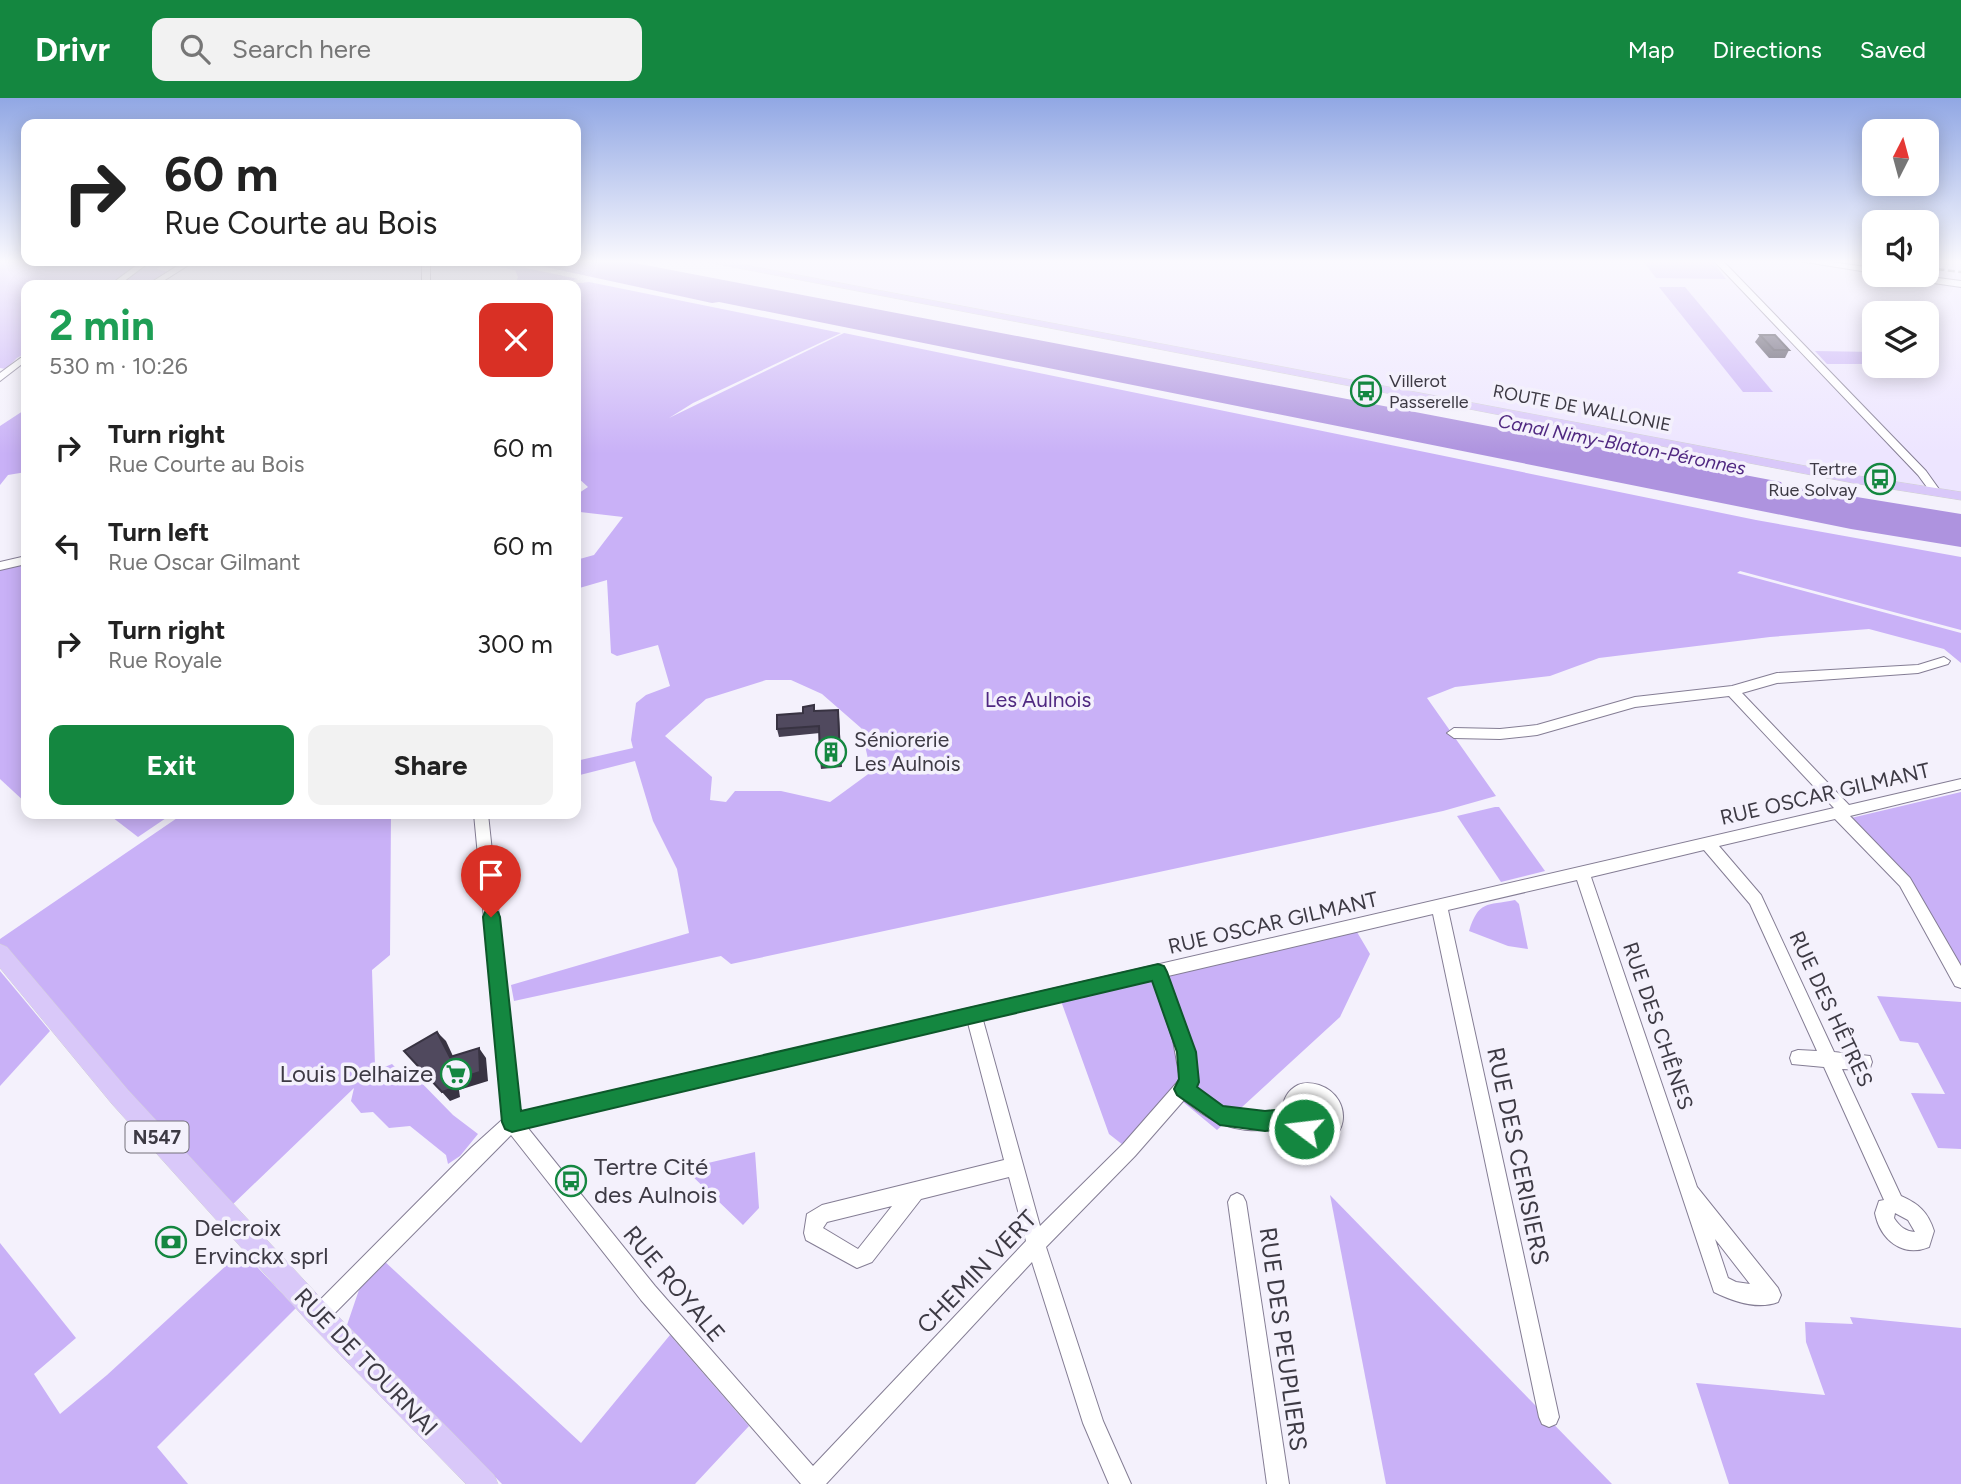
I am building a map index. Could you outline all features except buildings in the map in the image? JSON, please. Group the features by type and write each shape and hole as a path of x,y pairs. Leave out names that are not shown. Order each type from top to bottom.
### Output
{"main road":[{"name":"ROUTE DE WALLONIE","path":"1042,325 1826,474 1961,496"},
{"name":"RUE DE TOURNAI","path":"0,953 120,1097 319,1315 485,1484"}],"street":[{"path":"1780,325 1922,472 1936,492"},
{"path":"1,377 21,363"},
{"path":"0,566 21,561"},
{"path":"1454,733 1500,734 1537,730 1635,702 1732,691 1777,678 1918,669 1944,661"},
{"path":"1732,691 1905,882 1961,981"},
{"name":"RUE OSCAR GILMANT","path":"512,1122 1961,784"},
{"path":"319,1315 478,1153 512,1122 482,819"},
{"name":"RUE DES HÊTRES","path":"1707,844 1756,900 1895,1205"},
{"name":"RUE DES CHÊNES","path":"1582,873 1690,1194 1721,1285 1735,1292 1771,1295 1690,1194"},
{"name":"RUE DES CERISIERS","path":"1440,906 1549,1417"},
{"path":"1158,972 1186,1052 1189,1082 1181,1093 1231,1119 1265,1121 1294,1118"},
{"path":"974,1015 1036,1244 1093,1423 1120,1484"},
{"path":"1798,1058 1864,1062"},
{"name":"CHEMIN VERT","path":"814,1482 1181,1093"},
{"name":"RUE ROYALE","path":"512,1122 648,1293 814,1482"},
{"path":"915,1191 865,1255 857,1259 813,1233 817,1216 915,1191 1015,1166"},
{"name":"RUE DES PEUPLIERS","path":"1237,1202 1278,1484"}],"shaded area":[{"path":"832,325 958,325 1781,482 1783,485 1961,514 1961,547 1851,529"},
{"path":"1059,325 1862,325 1862,378 1939,378 1939,325 1961,325 1961,492 1816,468"}],"green space":[{"path":"0,325 21,325 21,356 6,369 0,368"},
{"name":"Les Aulnois","path":"581,325 800,325 841,333 693,403 669,418 844,333 1756,520 1961,557 1961,630 1740,571 1737,573 1961,633 1961,663 1944,649 1869,629 1770,637 1599,658 1550,676 1455,687 1427,698 1496,796 1443,811 731,964 721,956 514,1001 511,985 689,933 677,869 653,821 635,761 581,775 581,760 633,748 631,740 636,703 646,695 670,686 658,645 617,656 611,653 607,580 581,588 581,559 594,555 623,517 581,512 581,492 588,487 581,481","holes":["766,680 791,680 822,694 861,728 871,772 830,802 781,791 735,791 726,802 710,800 712,777 665,736 706,699"]},
{"path":"1689,325 1717,325 1773,392 1743,392"},
{"path":"1815,351 1862,352 1862,364 1827,364"},
{"path":"21,412 21,473 8,475 0,485 0,426"},
{"path":"21,563 21,798 0,779 0,568"},
{"path":"1961,792 1961,969 1909,877 1851,818"},
{"path":"1499,807 1545,871 1501,882 1457,816"},
{"path":"115,819 165,819 138,837"},
{"path":"176,819 391,819 390,955 372,970 375,1066 370,1073 392,1064 398,1070 409,1070 453,1115 478,1134 460,1156 448,1164 446,1155 410,1126 389,1128 373,1112 361,1113 351,1101 354,1088 230,1207 0,945 0,939"},
{"path":"1515,900 1519,904 1528,949 1508,946 1469,931 1480,909 1490,904"},
{"path":"1357,932 1370,954 1340,1017 1217,1130 1171,1092 1123,1145 1109,1134 1061,1001"},
{"path":"0,971 50,1031 0,1086"},
{"path":"1877,996 1961,1002 1961,1149 1938,1148 1911,1093 1945,1094 1918,1043 1900,1041"},
{"path":"1302,1097 1323,1098 1330,1123 1308,1126 1297,1105"},
{"path":"755,1152 759,1208 743,1225 686,1170 690,1165"},
{"path":"1330,1195 1612,1484 1386,1484"},
{"path":"0,1243 76,1338 34,1374 60,1414 107,1375 242,1251 296,1308 157,1447 188,1484 0,1484"},
{"path":"383,1260 581,1443 670,1335 749,1426 695,1484 502,1484 347,1325 362,1281"},
{"path":"1850,1317 1961,1328 1961,1484 1729,1484 1696,1383 1825,1395 1806,1342 1805,1322 1853,1324"}],"place":[{"name":"Villerot Passerelle","path":"1366,391"},
{"name":"Tertre Rue Solvay","path":"1880,479"},
{"name":"Séniorerie Les Aulnois","path":"831,752"},
{"name":"Louis Delhaize","path":"456,1074"},
{"name":"Tertre Cité des Aulnois","path":"571,1181"},
{"name":"Delcroix Ervinckx sprl","path":"171,1242"}],"route":[{"path":"491,917 512,1122 1158,972 1186,1052 1189,1082 1184,1089 1220,1115 1231,1119 1265,1121 1294,1118 1304,1129"}],"water label":[{"name":"Canal Nimy-Blaton-Péronnes","path":"1622,444"}]}
